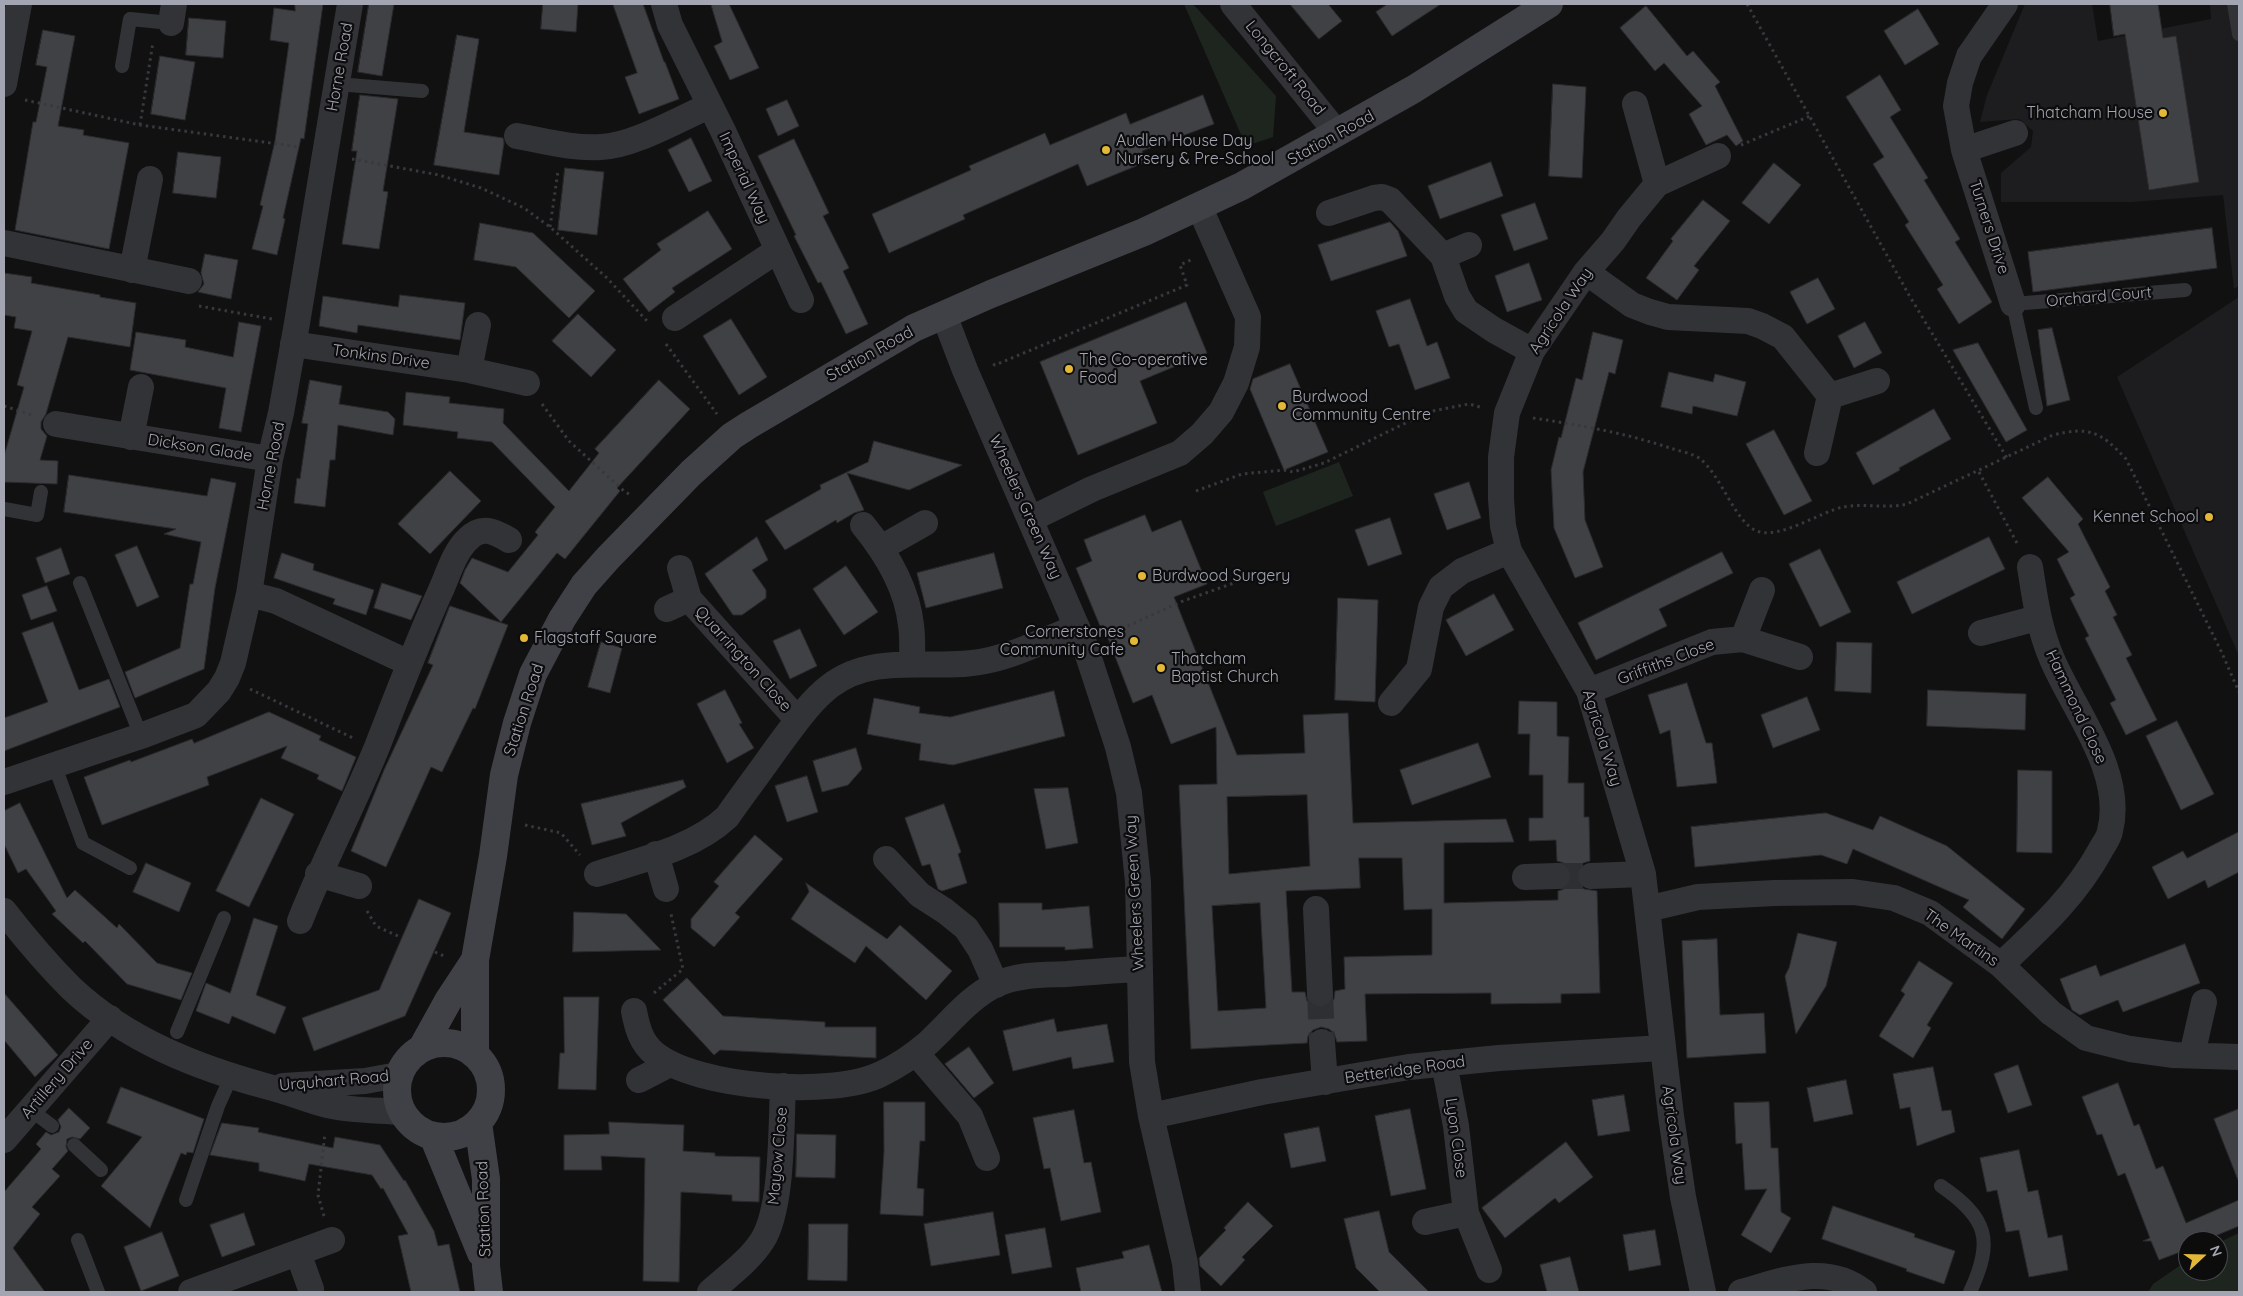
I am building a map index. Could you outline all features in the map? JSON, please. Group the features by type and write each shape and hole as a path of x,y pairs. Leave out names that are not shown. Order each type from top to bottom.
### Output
{"street":[{"name":"Horne Road","path":"4,782 141,736 196,715 219,692 227,678 249,594 270,459 281,413 350,4"},
{"name":"Imperial Way","path":"664,4 670,25 801,300"},
{"name":"Longcroft Road","path":"1233,4 1337,133"},
{"name":"Station Road","path":"422,1048 448,1001 493,856 504,775 517,723 534,674 562,619 584,585 656,508 732,436 829,376 914,328 1144,232 1242,186 1414,90 1549,4"},
{"name":"Turners Drive","path":"2005,4 1970,56 1960,83 1956,106 1964,150 2013,304"},
{"path":"4,84 12,19"},
{"path":"1635,104 1657,184"},
{"path":"518,136 562,144 602,148 622,144 709,106"},
{"path":"1964,150 2015,133"},
{"name":"Agricola Way","path":"1703,1292 1683,1197 1662,1048 1643,874 1590,691 1509,552 1502,517 1501,457 1507,413 1532,351 1586,272 1614,241 1629,218 1657,184 1718,156"},
{"path":"132,270 150,179"},
{"path":"1329,213 1374,198 1382,197 1390,200 1443,256 1456,296 1466,311 1494,330 1532,351"},
{"path":"1031,519 1092,490 1180,453 1202,434 1222,412 1236,383 1247,347 1248,317 1198,206"},
{"path":"4,243 189,281"},
{"path":"1443,256 1469,245"},
{"path":"663,328 778,250"},
{"path":"1586,272 1632,305 1650,312 1668,317 1748,321 1762,326 1783,337 1830,396"},
{"name":"Wheelers Green Way","path":"944,315 965,370 1081,636 1118,747 1129,793 1138,882 1142,1062 1151,1116 1180,1236 1188,1292"},
{"path":"469,370 478,325"},
{"name":"Tonkins Drive","path":"295,333 526,384"},
{"path":"1830,396 1877,381"},
{"name":"Dickson Glade","path":"131,437 141,387"},
{"path":"1817,453 1830,396"},
{"name":"Dickson Glade","path":"56,424 270,459"},
{"path":"881,548 925,523"},
{"path":"864,525 881,548 907,605 911,625 912,664"},
{"path":"300,921 318,874 376,749 409,663 460,549 468,539 484,530 493,531 508,540"},
{"path":"1391,703 1429,673 1431,607 1441,587 1462,571 1509,552"},
{"name":"Hammond Close","path":"2001,965 2055,914 2091,866 2110,832 2113,800 2104,763 2052,659 2037,618 2030,567"},
{"name":"Quarrington Close","path":"680,568 678,604 797,719"},
{"path":"1743,639 1762,590"},
{"path":"249,594 276,601 409,663"},
{"path":"1982,633 2037,618"},
{"name":"Quarrington Close","path":"597,874 701,836 721,822 797,719 829,687 843,678 875,667 912,664 950,666 986,661 1081,636"},
{"name":"Griffiths Close","path":"1590,691 1712,642 1743,639 1800,658"},
{"path":"656,854 666,889"},
{"path":"886,858 920,895 945,911 966,928 980,949 996,985"},
{"path":"318,874 359,886"},
{"path":"1591,876 1643,874"},
{"path":"1525,877 1557,876"},
{"name":"The Martins","path":"1647,909 1698,897 1775,893 1853,892 1894,898 1930,912 2001,965 2051,1013 2086,1038 2130,1049 2239,1057"},
{"path":"1316,909 1320,993"},
{"name":"Urquhart Road","path":"4,911 31,947 73,989 110,1018 168,1052 231,1077 270,1087 328,1106 402,1112"},
{"name":"Station Road","path":"462,959 475,1055"},
{"path":"634,1011 637,1027 644,1041 653,1053 670,1064 715,1079 783,1086 827,1086 866,1081 899,1065 916,1053 967,1005 996,985 1015,978 1031,976 1139,969"},
{"path":"2192,1055 2204,1002"},
{"name":"Artillery Drive","path":"4,1140 110,1018"},
{"name":"Station Road","path":"398,1075 405,1061 430,1044 444,1042 466,1048 475,1055"},
{"path":"1322,1042 1325,1082"},
{"name":"Betteridge Road","path":"1151,1116 1243,1096 1444,1063 1662,1048"},
{"path":"916,1053 970,1116 987,1158"},
{"path":"398,1075 397,1094 402,1112 410,1123 420,1131 433,1136 449,1137 464,1132 478,1123 486,1110 491,1096 490,1081 485,1066 475,1055"},
{"name":"Lyon Close","path":"1444,1063 1456,1126 1466,1213 1489,1270"},
{"path":"639,1080 670,1064"},
{"name":"Urquhart Road","path":"270,1087 365,1080 398,1075"},
{"name":"Mayow Close","path":"710,1292 754,1252 763,1239 768,1227 776,1194 783,1086"},
{"name":"Station Road","path":"478,1123 486,1178 486,1266 489,1292"},
{"name":"Station Road","path":"433,1136 486,1266"},
{"path":"1425,1222 1466,1213"},
{"path":"191,1292 332,1240"},
{"path":"298,1253 312,1289"},
{"path":"1741,1292 1794,1277 1814,1275 1833,1276 1850,1282 1864,1292"}],"lane":[{"path":"2234,4 2239,34"},
{"path":"122,66 130,19 167,16"},
{"path":"337,84 422,91"},
{"name":"Orchard Court","path":"2013,304 2185,290"},
{"path":"2013,304 2036,408"},
{"path":"4,509 37,515 41,492"},
{"path":"80,583 141,736"},
{"path":"54,764 83,843 130,868"},
{"path":"177,1032 224,918"},
{"path":"186,1200 218,1106 231,1077"},
{"path":"31,1110 52,1126"},
{"path":"74,1145 101,1170"},
{"path":"1941,1186 1964,1202 1978,1219 1984,1244 1982,1268 1970,1292"},
{"path":"78,1240 98,1292"}],"path":[{"path":"1747,4 1909,295 2006,458"},
{"path":"140,125 167,16"},
{"path":"34,101 140,125 326,151 361,162 439,175 481,188 524,208 550,227 663,328 713,410"},
{"path":"1718,156 1810,116"},
{"path":"550,227 562,144"},
{"path":"989,362 995,365 1187,285 1180,265 1199,256"},
{"path":"189,281 185,304 295,333"},
{"path":"526,384 569,441 625,492 656,508"},
{"path":"1196,491 1242,474 1284,470 1293,472 1324,463 1428,412 1469,404 1486,409"},
{"path":"1532,417 1591,426 1620,433 1698,458 1718,479 1747,525 1758,532 1775,533 1844,507 1891,508 1908,504 2054,435 2072,431 2092,432 2109,440 2126,459 2222,651 2239,692"},
{"path":"1979,472 2030,567"},
{"path":"1081,636 1234,583"},
{"path":"227,678 376,749"},
{"path":"524,824 561,833 597,874"},
{"path":"359,886 365,907 376,926 400,937"},
{"path":"634,1011 683,968 666,889"},
{"path":"435,952 462,959"},
{"path":"325,1132 318,1195 332,1240"}],"shaded area":[{"path":"1184,4 1193,4 1276,96 1273,137 1246,146"},
{"path":"2025,4 2092,4 2098,41 2211,19 2210,4 2239,4 2239,286 2234,289 2223,195 2132,202 2001,202 2001,173 2031,147 2033,131 2019,119 1980,122 1987,95"},
{"name":"Kennet School","path":"2239,297 2239,656 2117,377"},
{"path":"1339,462 1353,496 1276,526 1263,492"},
{"path":"2239,1233 2239,1292 2148,1292 2153,1284 2178,1267 2178,1281 2228,1281 2228,1238"}],"building":[{"path":"295,4 323,4 304,139 301,138 283,218 285,219 277,255 252,249 263,206 260,205 275,141 289,43 270,40 274,8 295,11"},
{"path":"369,4 394,4 382,76 358,72"},
{"path":"543,4 578,4 576,32 541,29"},
{"path":"613,4 643,4 679,99 639,114 625,77 637,73"},
{"path":"711,4 729,4 759,68 730,80 714,46 722,42"},
{"path":"1290,4 1328,4 1342,21 1319,39"},
{"path":"1388,4 1441,4 1392,36 1376,12"},
{"name":"Thatcham House","path":"2110,4 2158,4 2163,38 2176,36 2199,182 2149,190 2125,34 2114,36"},
{"path":"1646,6 1687,56 1693,51 1720,82 1715,86 1743,141 1736,146 1727,135 1706,145 1689,114 1702,106 1664,63 1655,71 1620,28"},
{"path":"1918,9 1939,44 1905,65 1884,31"},
{"path":"189,18 226,21 223,58 186,55"},
{"path":"43,30 75,36 58,126 84,130 83,135 129,143 109,249 15,230 33,122 36,122 47,67 36,65"},
{"path":"457,35 479,39 464,132 503,138 504,143 499,175 434,165"},
{"path":"160,56 195,62 185,120 151,114"},
{"path":"1880,75 1901,110 1890,117 1928,178 1924,180 1960,239 1955,242 1992,302 1959,324 1937,289 1943,285 1905,225 1909,222 1873,164 1884,157 1846,97"},
{"path":"1553,84 1586,87 1582,178 1549,176"},
{"path":"360,95 398,99 383,191 388,192 379,249 342,244 357,151 352,151"},
{"path":"1203,95 1214,124 1142,151 1146,162 1087,186 1078,164 963,215 965,219 889,253 872,214 971,170 969,166 1045,133 1050,145 1126,113 1130,124"},
{"path":"787,100 799,126 778,136 766,109"},
{"path":"691,138 712,181 689,192 668,150"},
{"path":"794,139 829,213 823,216 849,268 843,271 868,324 846,334 821,282 818,283 794,236 796,235 758,156"},
{"path":"178,152 221,157 216,198 173,193"},
{"path":"1491,162 1503,196 1440,219 1428,186"},
{"path":"1774,163 1801,185 1769,224 1742,203"},
{"path":"565,168 604,172 597,235 558,230"},
{"path":"1703,200 1730,221 1694,266 1699,270 1677,300 1646,278 1673,241 1671,239"},
{"path":"1535,203 1548,239 1514,251 1501,215"},
{"path":"708,211 732,249 672,288 675,292 649,312 623,279 661,250 657,244"},
{"path":"1390,222 1398,231 1407,256 1331,281 1318,245"},
{"path":"480,223 533,233 595,291 569,318 516,267 474,260"},
{"path":"2212,228 2217,268 2033,292 2028,252"},
{"path":"205,254 238,260 231,299 198,292 204,284 201,273"},
{"path":"1529,263 1542,300 1507,312 1495,276"},
{"path":"4,273 32,277 31,283 136,303 130,347 68,337 46,414 41,422 41,429 47,436 40,460 58,461 57,484 4,482 4,456 24,387 17,385 32,331 14,328 16,317 4,315"},
{"path":"1818,278 1835,309 1807,324 1790,292"},
{"path":"400,295 465,303 460,340 358,325 357,333 319,326 323,296 398,307"},
{"path":"1410,299 1427,346 1437,342 1450,378 1415,390 1399,344 1389,347 1376,311"},
{"path":"1186,302 1207,353 1140,381 1157,423 1078,455 1040,362"},
{"path":"578,314 616,350 591,377 552,341"},
{"path":"731,319 767,377 739,395 703,336"},
{"path":"239,322 261,326 241,432 219,428 226,388 130,370 136,332 186,340 185,347 233,357"},
{"path":"1865,322 1882,353 1854,368 1838,336"},
{"path":"2052,328 2070,400 2047,406 2038,330"},
{"path":"1593,332 1623,340 1615,374 1609,372 1583,472 1585,520 1603,567 1575,578 1554,528 1551,470 1576,378 1582,380"},
{"path":"1978,343 2027,430 2006,442 1953,350"},
{"name":"Burdwood Community Centre","path":"1290,364 1328,452 1284,470 1250,389 1253,379"},
{"path":"1669,372 1713,382 1715,374 1746,382 1737,416 1693,406 1692,414 1661,407"},
{"path":"310,380 342,386 339,404 388,412 395,419 393,435 338,425 335,460 330,460 325,507 294,503 297,478 300,479 308,424 302,423"},
{"path":"659,380 690,409 617,488 620,491 565,559 557,553 501,622 460,583 465,570 472,558 508,572 538,535 535,532 555,507 492,442 457,438 458,432 403,425 406,392 450,397 449,403 504,409 503,423 569,491 599,453 595,449"},
{"path":"1934,409 1951,439 1873,485 1856,453"},
{"path":"1774,430 1812,501 1784,515 1746,444"},
{"path":"874,441 962,465 909,490 847,473 864,510 854,513 837,523 836,520 785,550 765,521 821,489 820,485 868,462"},
{"path":"450,471 481,501 430,554 398,524"},
{"path":"69,475 207,496 211,478 236,483 215,588 204,669 135,698 125,672 180,648 190,584 193,584 201,542 164,534 176,529 64,512"},
{"path":"2048,477 2083,519 2078,524 2110,587 2105,591 2117,615 2113,617 2132,655 2126,658 2157,720 2126,735 2110,703 2116,700 2085,638 2089,636 2070,598 2075,595 2057,559 2069,552 2022,498"},
{"path":"1469,482 1481,518 1447,530 1434,494"},
{"path":"1145,515 1152,532 1181,520 1207,584 1174,597 1237,755 1305,753 1303,715 1348,713 1353,823 1506,819 1514,842 1444,843 1444,903 1558,900 1558,891 1564,889 1570,883 1572,876 1570,869 1564,863 1557,861 1556,840 1529,841 1529,818 1543,818 1543,775 1529,775 1530,734 1518,734 1519,701 1557,702 1557,736 1569,737 1568,783 1584,783 1584,817 1589,817 1590,861 1583,863 1578,869 1576,877 1578,884 1584,889 1597,891 1600,993 1561,994 1561,1003 1491,1004 1491,993 1365,994 1367,1041 1337,1042 1334,1033 1329,1029 1321,1027 1313,1030 1308,1036 1307,1043 1191,1049 1179,785 1217,784 1216,727 1171,744 1152,695 1133,703 1103,625 1100,626 1076,568 1092,561 1084,540","holes":["1307,795 1310,866 1229,874 1227,797","1359,858 1402,858 1404,910 1432,909 1432,955 1344,957 1345,989 1335,991 1334,999 1328,1006 1321,1008 1314,1006 1307,1001 1305,992 1292,992 1286,891 1360,888","1260,903 1266,1008 1218,1011 1212,906"]},
{"path":"1390,518 1402,554 1368,566 1355,530"},
{"path":"757,537 768,560 752,570 766,590 766,598 742,615 733,615 705,574"},
{"path":"1989,537 2005,569 1912,614 1897,582"},
{"path":"137,546 159,597 137,607 115,555"},
{"path":"61,548 70,574 45,583 36,558"},
{"path":"1820,549 1851,612 1820,627 1789,564"},
{"path":"1722,552 1733,573 1659,609 1667,626 1596,660 1578,623"},
{"path":"282,553 314,564 313,570 374,590 366,615 333,604 335,599 274,578"},
{"path":"994,553 1003,588 926,608 917,573"},
{"path":"846,566 878,612 844,635 813,589"},
{"path":"382,583 422,596 411,620 374,608"},
{"path":"47,586 57,611 31,620 22,595"},
{"path":"1494,594 1514,630 1466,656 1446,620"},
{"path":"1338,598 1378,600 1375,702 1335,700"},
{"path":"450,606 508,625 475,709 473,708 442,772 431,767 386,867 351,851 384,770 433,665 428,663"},
{"path":"53,622 79,690 109,679 120,707 4,751 4,718 48,702 22,633"},
{"path":"800,629 817,666 790,679 773,641"},
{"path":"601,642 622,648 610,693 588,687"},
{"path":"1837,642 1872,643 1871,693 1835,691"},
{"path":"1687,683 1706,743 1712,743 1717,783 1677,787 1670,730 1660,734 1648,695"},
{"path":"725,690 742,723 739,724 754,748 727,763 697,704"},
{"path":"1928,690 2026,694 2025,730 1927,726"},
{"path":"1054,691 1065,736 953,765 919,760 921,744 867,734 874,698 920,707 919,713 950,717"},
{"path":"1807,697 1820,730 1773,748 1761,715"},
{"path":"269,712 321,736 319,740 356,757 342,791 317,779 319,775 281,758 287,746 207,777 209,785 102,825 84,777 192,739 194,743"},
{"path":"2177,721 2214,794 2181,810 2146,736"},
{"path":"1478,743 1491,777 1412,805 1400,770"},
{"path":"856,748 862,769 848,785 822,792 813,761"},
{"path":"2018,770 2052,771 2052,853 2017,852"},
{"path":"807,776 818,812 787,822 775,786"},
{"path":"683,780 686,787 621,823 626,836 592,845 581,804"},
{"path":"1068,788 1078,843 1046,849 1034,789"},
{"path":"261,798 294,814 249,907 216,891"},
{"path":"20,803 67,898 75,890 117,928 119,924 157,963 192,973 181,1000 127,984 85,941 83,943 52,914 56,911 26,869 18,873 4,844 4,811"},
{"path":"944,804 961,852 958,854 967,883 942,891 938,889 930,864 922,866 905,818"},
{"path":"1826,813 1873,830 1880,816 1947,846 2025,909 2002,939 1963,907 1969,900 1853,849 1847,864 1821,855 1695,867 1691,827"},
{"path":"2239,832 2239,872 2208,888 2205,880 2168,899 2152,867 2183,851 2187,858"},
{"path":"755,835 783,859 735,913 740,917 714,947 691,928 691,919 719,886 714,882"},
{"path":"146,863 191,883 179,912 133,892"},
{"path":"806,883 887,939 900,925 952,971 926,1000 866,946 855,963 791,919 809,892"},
{"path":"419,899 451,913 405,1016 314,1051 302,1018 379,990"},
{"path":"999,903 1042,903 1042,910 1089,906 1093,948 1065,950 1065,947 1000,947"},
{"path":"574,912 626,914 661,950 573,952"},
{"path":"254,918 278,926 256,995 286,1007 275,1034 232,1016 229,1024 196,1011 206,983 230,993"},
{"path":"1798,933 1837,942 1826,986 1796,1034 1785,976 1789,968"},
{"path":"1717,939 1720,1015 1764,1013 1766,1053 1687,1058 1682,941"},
{"path":"2185,944 2200,983 2123,1012 2118,1000 2080,1015 2072,1010 2060,979 2096,965 2100,976"},
{"path":"1919,961 1953,983 1927,1025 1931,1028 1913,1058 1879,1036 1905,994 1901,991"},
{"path":"687,978 723,1016 825,1022 825,1027 876,1027 876,1058 720,1050 714,1055 663,1000"},
{"path":"4,993 58,1055 35,1077 4,1040"},
{"path":"564,997 599,997 596,1090 558,1089 560,1053 564,1053"},
{"path":"1054,1019 1057,1032 1107,1024 1114,1062 1073,1069 1071,1057 1013,1071 1003,1031"},
{"path":"969,1047 994,1083 974,1098 945,1064"},
{"path":"2018,1065 2032,1105 2008,1113 1994,1074"},
{"path":"1933,1067 1942,1111 1951,1110 1955,1132 1917,1146 1910,1107 1900,1109 1893,1074"},
{"path":"1846,1080 1853,1114 1814,1122 1807,1088"},
{"path":"2118,1083 2134,1126 2139,1124 2156,1169 2163,1166 2186,1223 2239,1200 2239,1226 2227,1231 2178,1231 2178,1253 2159,1260 2151,1241 2143,1241 2150,1238 2125,1173 2118,1176 2102,1134 2097,1135 2082,1097"},
{"path":"121,1087 204,1119 193,1153 187,1152 186,1155 181,1153 150,1228 101,1186 142,1137 107,1123"},
{"path":"1624,1095 1630,1131 1598,1136 1592,1100"},
{"path":"884,1102 925,1102 925,1141 920,1141 917,1188 924,1189 923,1216 880,1214 884,1152"},
{"path":"1769,1102 1771,1148 1778,1148 1781,1212 1791,1218 1771,1253 1741,1235 1767,1189 1745,1190 1742,1143 1736,1144 1734,1103"},
{"path":"69,1108 90,1128 80,1139 72,1137 67,1139 66,1147 68,1151 52,1169 60,1176 32,1207 40,1214 13,1248 45,1292 4,1292 4,1192 41,1149 36,1144 46,1132 51,1135 59,1132 61,1127 58,1120"},
{"path":"1410,1109 1426,1189 1391,1196 1375,1116"},
{"path":"2239,1109 2239,1179 2238,1180 2214,1119"},
{"path":"1074,1110 1084,1163 1091,1162 1101,1212 1061,1221 1050,1168 1044,1169 1033,1118"},
{"path":"609,1122 684,1125 683,1151 715,1153 715,1156 760,1157 759,1202 732,1201 732,1195 681,1192 679,1282 643,1281 645,1158 601,1156 602,1170 564,1170 564,1135 609,1134"},
{"path":"222,1123 259,1128 258,1132 333,1148 335,1137 380,1145 405,1180 434,1231 438,1246 449,1244 460,1292 411,1292 398,1236 408,1234 383,1188 381,1189 372,1175 309,1164 305,1181 259,1171 259,1163 210,1155"},
{"path":"1319,1127 1326,1161 1291,1168 1284,1134"},
{"path":"797,1134 836,1135 835,1178 796,1177"},
{"path":"1566,1142 1593,1177 1559,1203 1555,1198 1505,1238 1482,1208"},
{"path":"2019,1150 2028,1192 2038,1190 2048,1238 2062,1235 2068,1270 2029,1277 2019,1230 2006,1232 1997,1190 1987,1192 1980,1158"},
{"path":"1248,1202 1273,1226 1242,1257 1245,1260 1221,1286 1200,1266 1199,1258 1226,1230 1224,1228"},
{"path":"1833,1206 1915,1234 1914,1237 1955,1251 1944,1284 1822,1239"},
{"path":"1379,1211 1389,1252 1429,1292 1380,1292 1356,1268 1344,1219"},
{"path":"993,1212 1000,1255 931,1266 924,1224"},
{"path":"244,1213 255,1245 222,1257 210,1225"},
{"path":"809,1224 848,1224 847,1281 808,1280"},
{"path":"1045,1228 1052,1267 1012,1274 1005,1235"},
{"path":"1655,1230 1661,1265 1629,1271 1623,1235"},
{"path":"162,1232 179,1276 141,1291 124,1247"},
{"path":"1149,1245 1162,1292 1081,1292 1076,1268 1124,1258 1122,1252"},
{"path":"1570,1257 1579,1292 1547,1292 1540,1265"}],"tunnel":[{"path":"1557,876 1591,876"},
{"path":"1320,993 1322,1042"}],"place":[{"name":"Thatcham House","path":"2163,113"},
{"name":"Audlen House Day Nursery & Pre-School","path":"1106,150"},
{"name":"The Co-operative Food","path":"1069,369"},
{"name":"Burdwood Community Centre","path":"1282,406"},
{"name":"Kennet School","path":"2209,517"},
{"name":"Burdwood Surgery","path":"1142,576"},
{"name":"Flagstaff Square","path":"524,638"},
{"name":"Cornerstones Community Cafe","path":"1134,641"},
{"name":"Thatcham Baptist Church","path":"1161,668"}]}
